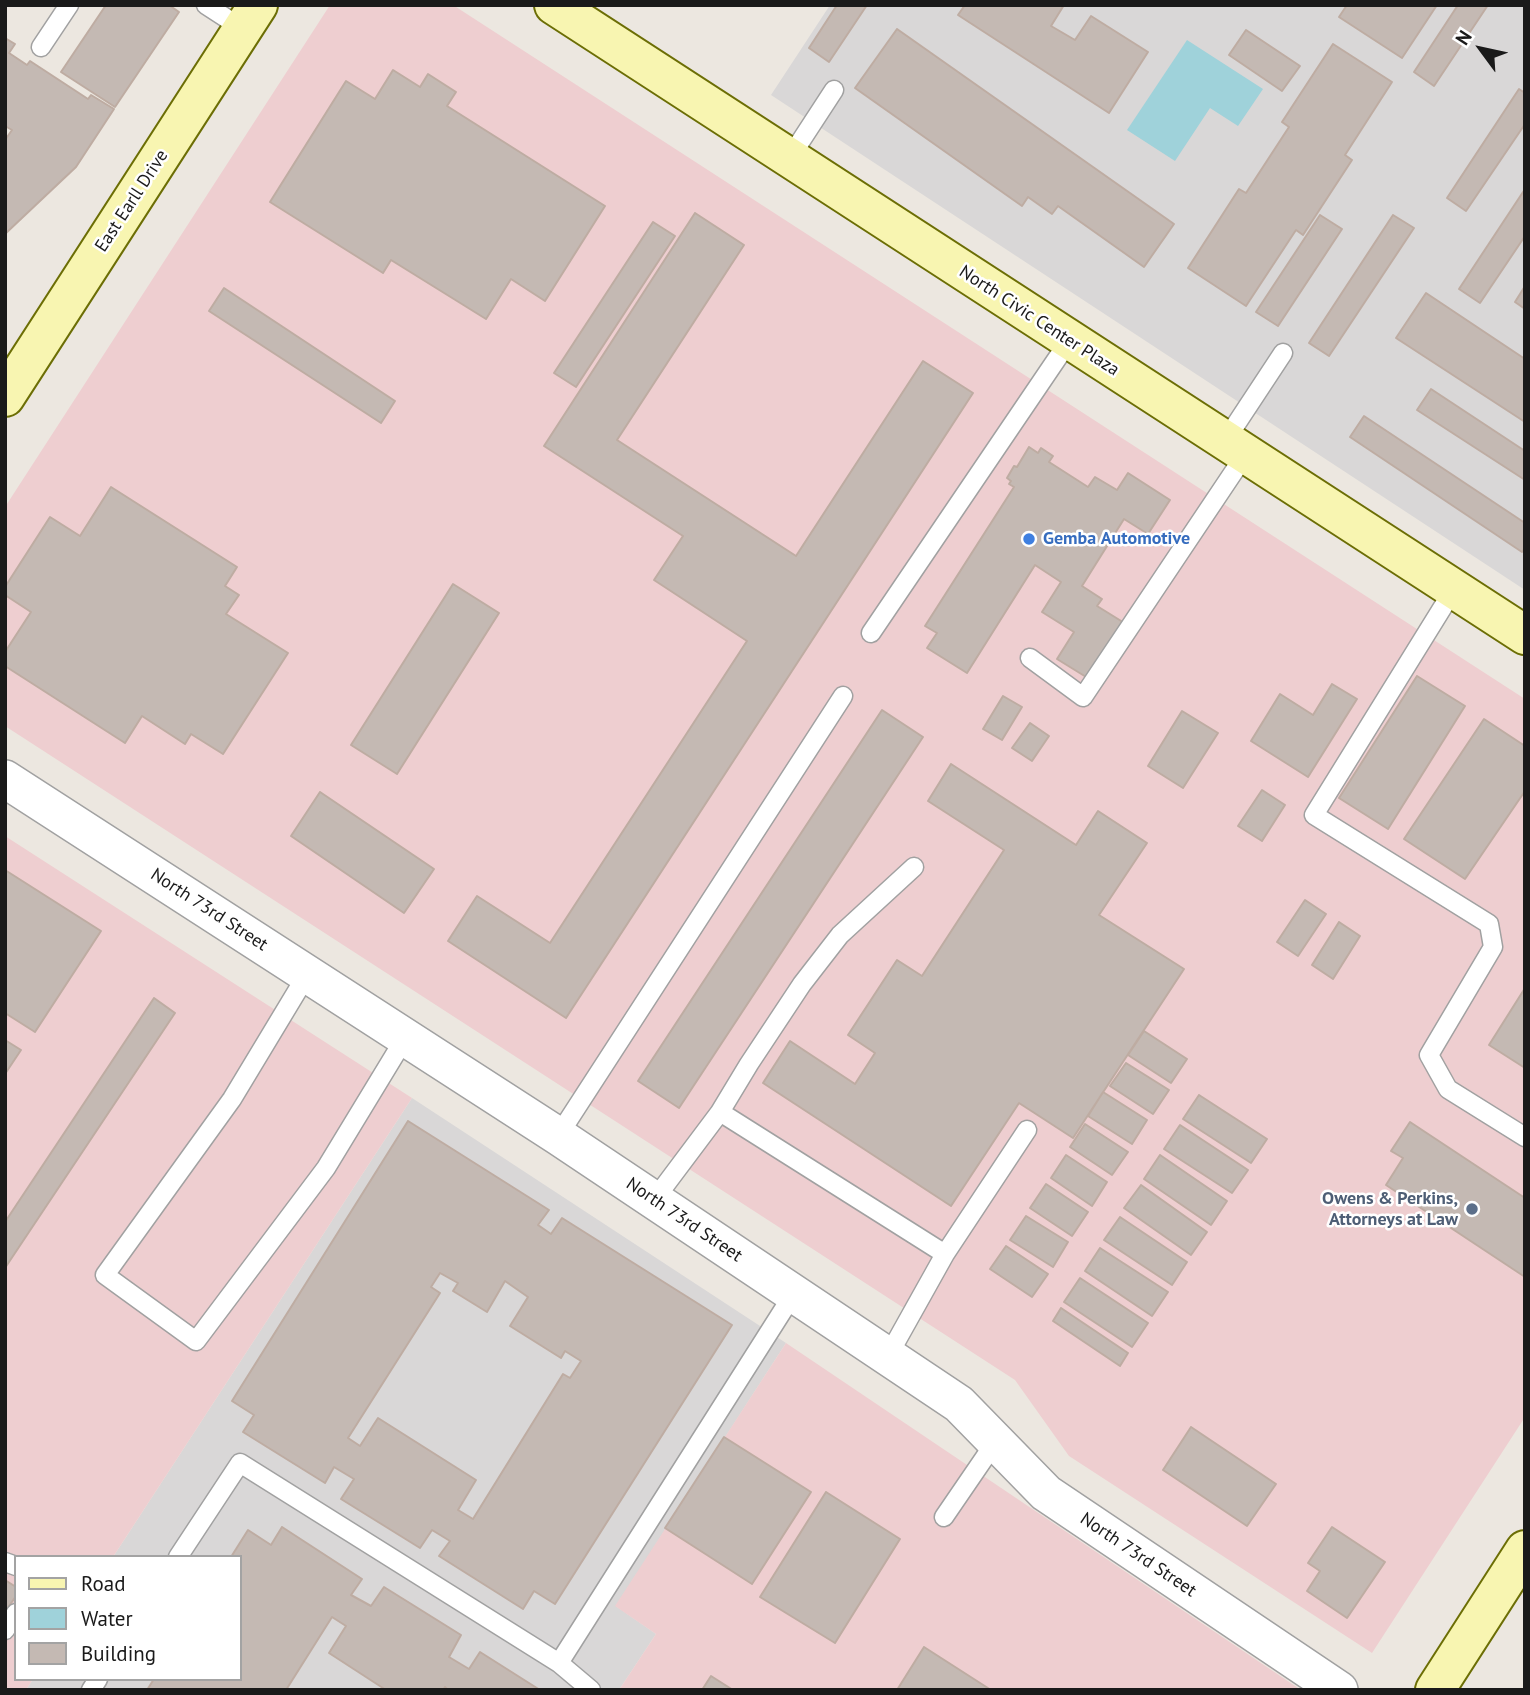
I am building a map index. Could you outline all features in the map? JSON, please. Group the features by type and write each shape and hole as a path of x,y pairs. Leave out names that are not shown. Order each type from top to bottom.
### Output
{"street":[{"name":"North Civic Center Plaza","path":"554,5 1525,635"},
{"name":"East Earll Drive","path":"10,381 250,17"},
{"name":"North 73rd Street","path":"5,779 558,1136 960,1404 1045,1493 1339,1690"},
{"path":"1435,1690 1525,1550"}],"lane":[{"path":"41,47 69,5"},
{"path":"206,5 250,17"},
{"path":"789,159 834,90"},
{"path":"871,633 1069,341"},
{"path":"1030,658 1083,697 1235,448 1283,353"},
{"path":"1454,589 1314,815 1489,924 1493,947 1429,1055 1448,1089 1525,1137"},
{"path":"558,1136 843,696"},
{"path":"654,1200 720,1112 748,1064 802,984 840,935 914,867"},
{"path":"308,973 232,1099 105,1275 196,1341 326,1168 405,1038"},
{"path":"720,1112 945,1254"},
{"path":"888,1356 945,1254 1027,1130"},
{"path":"559,1663 794,1293"},
{"path":"944,1517 996,1441"},
{"path":"179,1555 240,1463 559,1663 591,1690"}],"shaded area":[{"path":"330,5 453,5 1525,699 1525,1417 1372,1653 1069,1456 1015,1380 5,726 5,507"},
{"path":"830,5 1525,5 1525,590 771,95"},
{"path":"5,836 412,1098 114,1555 14,1555 14,1681 32,1681 26,1690 5,1690"},
{"path":"412,1098 786,1343 616,1606 656,1634 619,1690 26,1690 32,1681 242,1681 242,1555 114,1555"},
{"path":"786,1343 1301,1690 619,1690 656,1634 615,1606"}],"water":[{"path":"1187,40 1263,89 1238,126 1210,108 1175,161 1127,130"}],"building":[{"path":"106,5 169,5 179,12 115,107 61,72"},
{"path":"837,5 867,5 829,62 809,48"},
{"path":"965,5 1064,5 1051,26 1075,40 1091,16 1148,52 1109,113 958,15"},
{"path":"1347,5 1437,5 1402,58 1339,17"},
{"path":"1458,5 1488,5 1434,86 1414,72"},
{"path":"897,29 1174,224 1144,267 1058,206 1052,214 1028,197 1022,206 855,88"},
{"path":"1246,30 1300,66 1282,91 1229,55"},
{"path":"5,38 15,44 9,53 27,65 30,61 88,99 91,95 114,109 76,167 5,234 5,140 12,130 5,126"},
{"path":"1333,44 1392,82 1345,155 1352,160 1303,235 1296,230 1246,306 1188,268 1239,189 1246,193 1289,127 1282,122"},
{"path":"393,70 420,87 428,74 456,92 447,106 605,206 545,301 511,279 486,319 391,260 383,273 270,202 346,81 375,99"},
{"path":"1519,89 1525,93 1525,124 1466,211 1447,198"},
{"path":"1525,189 1525,236 1480,303 1459,289"},
{"path":"695,213 744,245 617,440 796,556 923,361 973,393 566,1018 448,941 477,896 550,943 747,641 654,580 683,536 544,446"},
{"path":"1320,215 1342,229 1278,326 1256,312"},
{"path":"1393,215 1414,228 1329,356 1309,343"},
{"path":"653,222 675,236 576,387 554,373"},
{"path":"1525,286 1525,309 1515,302"},
{"path":"224,288 395,401 381,423 209,311"},
{"path":"1426,293 1525,359 1525,422 1396,338"},
{"path":"1431,389 1525,451 1525,480 1417,410"},
{"path":"1364,416 1525,523 1525,548 1522,552 1350,437"},
{"path":"1029,447 1038,453 1041,448 1053,456 1049,462 1088,487 1095,477 1117,490 1128,473 1170,500 1148,534 1124,519 1082,586 1102,599 1097,606 1126,624 1091,680 1057,659 1074,632 1042,612 1061,582 1035,565 967,673 927,648 937,633 925,626 1014,487 1009,484 1011,481 1007,478"},
{"path":"111,487 237,567 225,586 239,595 226,614 288,653 223,754 191,734 185,744 142,716 125,743 5,666 5,652 31,612 5,595 5,587 50,517 80,536"},
{"path":"453,584 499,613 397,774 351,745"},
{"path":"1417,676 1465,706 1388,829 1339,798"},
{"path":"1332,684 1357,699 1308,777 1251,741 1280,694 1313,715"},
{"path":"1003,696 1022,707 1002,740 983,729"},
{"path":"882,710 923,737 679,1108 638,1081"},
{"path":"1182,711 1218,733 1183,788 1148,766"},
{"path":"1484,719 1525,746 1525,791 1465,879 1404,839"},
{"path":"1030,723 1049,736 1032,761 1012,748"},
{"path":"951,764 1076,845 1098,811 1147,843 1099,915 1184,969 1073,1138 1019,1103 951,1206 763,1083 790,1041 855,1084 875,1053 848,1035 897,960 922,976 1004,850 928,801"},
{"path":"1262,790 1285,805 1262,841 1238,826"},
{"path":"320,792 434,869 404,913 291,836"},
{"path":"5,870 101,931 35,1032 5,1013"},
{"path":"1305,900 1326,914 1298,956 1277,942"},
{"path":"1339,922 1360,936 1333,979 1312,965"},
{"path":"1525,988 1525,1068 1489,1045"},
{"path":"154,998 175,1013 5,1268 5,1222"},
{"path":"1144,1031 1187,1059 1171,1083 1128,1055"},
{"path":"5,1040 21,1050 5,1074"},
{"path":"1126,1063 1169,1090 1153,1114 1110,1086"},
{"path":"1103,1092 1147,1120 1132,1144 1088,1116"},
{"path":"1199,1095 1267,1139 1251,1163 1183,1119"},
{"path":"408,1121 549,1210 538,1225 551,1234 562,1218 732,1325 555,1604 534,1591 523,1609 439,1556 450,1541 432,1530 420,1548 341,1499 354,1479 334,1467 325,1483 243,1432 254,1415 232,1401","holes":["440,1273 458,1283 453,1291 487,1312 505,1281 528,1297 510,1326 561,1358 565,1351 581,1361 570,1378 563,1374 473,1519 458,1510 476,1480 378,1418 360,1446 348,1438 440,1293 431,1287"]},
{"path":"1410,1122 1525,1198 1525,1277 1386,1185 1403,1158 1391,1151"},
{"path":"1085,1124 1128,1152 1112,1175 1070,1147"},
{"path":"1180,1125 1248,1170 1232,1193 1164,1149"},
{"path":"1066,1155 1107,1182 1092,1206 1051,1178"},
{"path":"1160,1155 1227,1201 1211,1225 1144,1179"},
{"path":"1046,1184 1088,1212 1072,1236 1030,1208"},
{"path":"1141,1185 1207,1232 1191,1255 1124,1208"},
{"path":"1026,1216 1068,1242 1053,1267 1010,1240"},
{"path":"1120,1217 1187,1262 1172,1285 1104,1240"},
{"path":"1006,1246 1048,1274 1032,1297 990,1269"},
{"path":"1100,1248 1168,1292 1152,1316 1085,1271"},
{"path":"1080,1278 1148,1323 1132,1347 1064,1302"},
{"path":"1061,1308 1128,1353 1120,1366 1053,1321"},
{"path":"1191,1427 1276,1484 1247,1526 1163,1470"},
{"path":"724,1437 811,1492 752,1584 665,1528"},
{"path":"826,1492 900,1539 835,1643 760,1597"},
{"path":"282,1527 362,1579 351,1595 371,1606 384,1587 461,1635 449,1657 469,1669 480,1652 540,1690 448,1690 445,1687 443,1690 386,1690 329,1653 346,1626 332,1617 286,1690 147,1690 153,1681 242,1681 242,1555 232,1555 248,1530 271,1545"},
{"path":"1332,1527 1385,1562 1347,1618 1307,1591 1320,1571 1308,1563"},
{"path":"5,1580 14,1586 14,1599 5,1612"},
{"path":"924,1647 991,1690 897,1690"},
{"path":"711,1676 733,1690 702,1690"}],"place":[{"name":"Gemba Automotive","path":"1029,539"},
{"name":"Owens & Perkins, Attorneys at Law","path":"1472,1209"}]}
